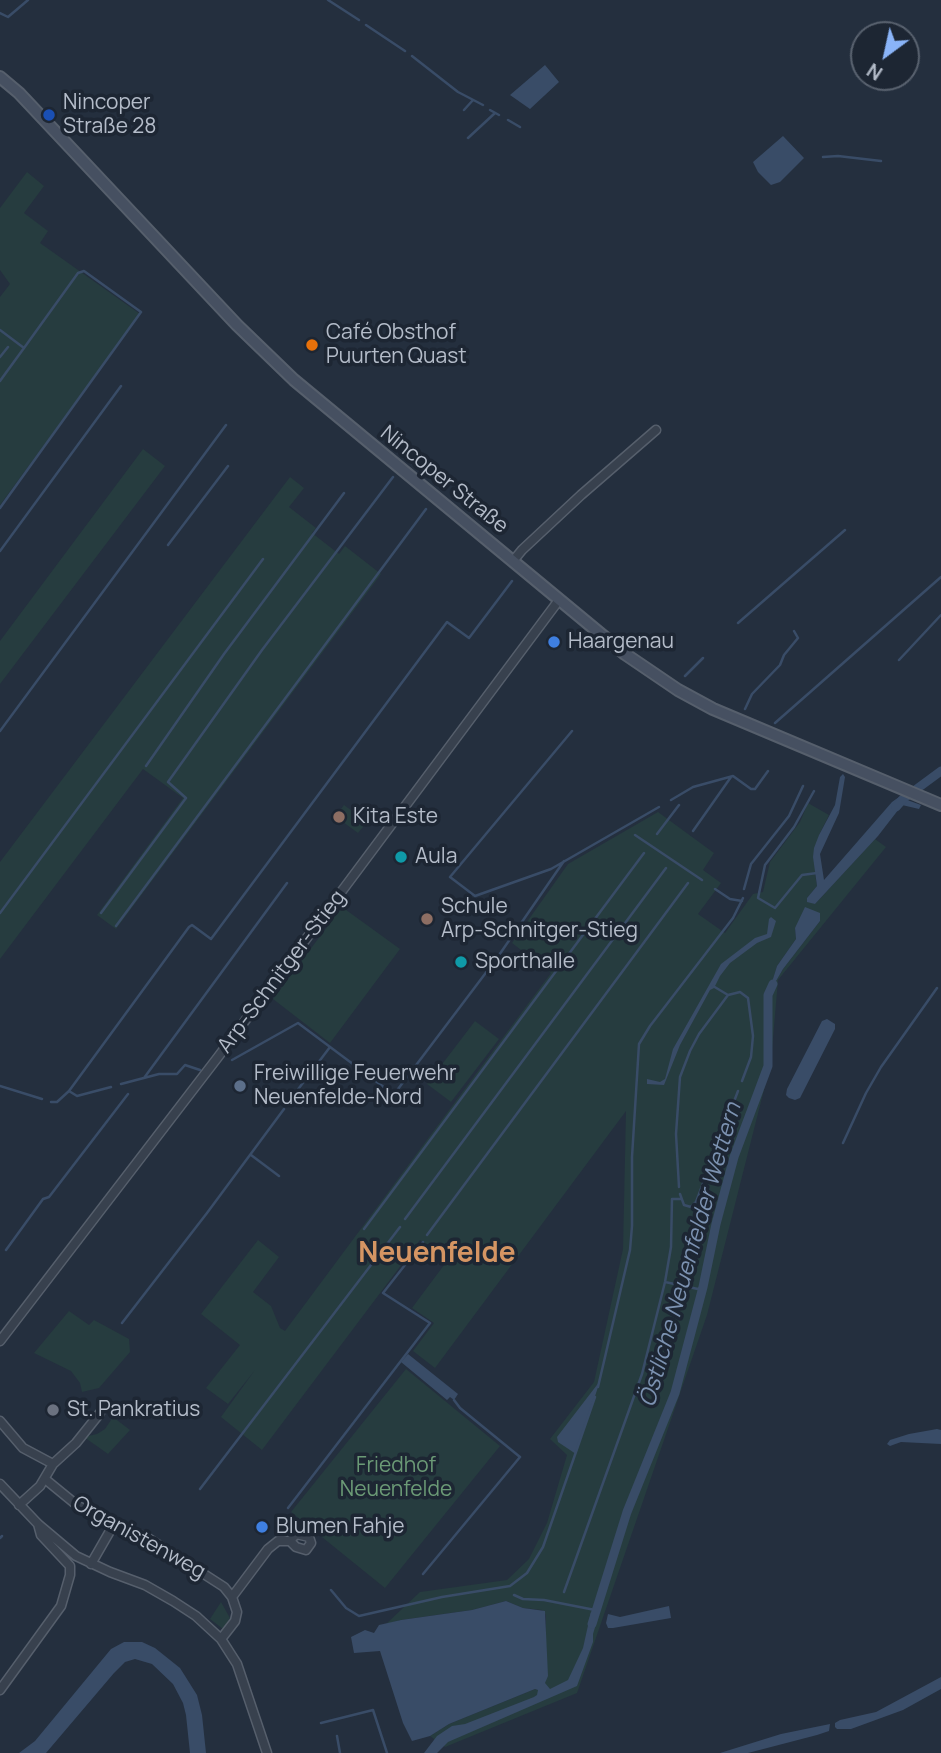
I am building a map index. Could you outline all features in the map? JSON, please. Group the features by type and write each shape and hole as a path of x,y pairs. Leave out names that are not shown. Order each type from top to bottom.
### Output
{"main road":[{"name":"Nincoper Straße","path":"0,77 19,93 221,307 291,377 625,654 700,702 745,724 941,805"}],"street":[{"path":"513,561 581,495 656,430"},
{"name":"Arp-Schnitger-Stieg","path":"0,1341 218,1057 559,600"},
{"path":"19,1505 45,1479 54,1464 76,1443 100,1413"},
{"path":"0,1421 23,1448 54,1464"},
{"name":"Organistenweg","path":"45,1479 78,1506 166,1549 224,1587 232,1597"},
{"path":"0,1484 38,1524 76,1556 145,1585 173,1601 196,1616 221,1639 237,1664 267,1753"},
{"path":"0,1690 61,1606 70,1575 70,1566 41,1535 38,1524"},
{"path":"91,1564 114,1524"},
{"path":"221,1639 235,1621 237,1612 232,1597 268,1549 278,1541 290,1541"}],"green space":[{"path":"27,172 44,186 24,213 48,231 40,243 140,314 0,505 0,297 10,284 0,270 0,208"},
{"path":"143,449 165,466 0,684 0,641"},
{"path":"290,477 304,488 289,507 316,528 312,533 339,554 345,546 381,574 116,929 97,915 183,798 143,769 0,959 0,862"},
{"path":"808,803 829,815 819,835 815,874 817,886 807,898 815,904 875,839 886,847 778,980 771,1062 707,1315 577,1693 445,1747 430,1736 449,1724 538,1690 545,1683 546,1615 542,1610 523,1608 506,1601 472,1610 401,1620 385,1625 420,1592 507,1580 529,1559 547,1523 567,1455 550,1439 594,1382 623,1249 626,1111 435,1368 413,1351 434,1323 412,1308 447,1261 420,1240 262,1450 221,1417 255,1370 228,1404 206,1388 240,1345 201,1314 258,1240 279,1257 253,1292 271,1306 280,1328 285,1331 551,973 512,943 568,864 658,812 714,853 703,870 721,883 698,914 725,933 753,894 763,892 770,862 800,822","holes":["820,921 783,969 770,991 777,966 796,939 795,928"]},
{"path":"344,805 367,822 358,833 334,818"},
{"path":"342,907 400,949 330,1043 273,999"},
{"path":"475,1021 499,1039 451,1102 427,1084"},
{"path":"69,1311 89,1325 94,1320 129,1339 130,1352 99,1388 82,1392 80,1383 71,1371 34,1353"},
{"name":"Friedhof Neuenfelde","path":"406,1369 500,1446 385,1588 291,1512"},
{"path":"113,1417 130,1430 108,1454 84,1437 105,1429"},
{"path":"221,1602 230,1618 223,1629 210,1619"}],"water":[{"path":"545,65 559,82 530,109 510,95"},
{"path":"783,136 804,158 780,182 771,185 758,172 753,162"},
{"path":"843,774 845,777 839,813 820,854 824,880 892,802 899,797 921,805 919,809 902,805 878,836 815,904 807,902 807,898 817,886 814,848 835,805 840,777"},
{"path":"805,907 820,913 820,921 783,969 768,995 777,966 796,939 795,928"},
{"path":"771,917 776,921 771,937 757,943 730,963 710,990 680,1045 664,1085 647,1084 647,1079 660,1082 665,1079 673,1049 721,964 755,938 767,934"},
{"path":"827,1019 835,1024 835,1029 800,1098 789,1098 786,1095 787,1089 822,1021"},
{"path":"408,1354 458,1394 454,1400 450,1397 447,1400 401,1362"},
{"path":"600,1381 576,1454 558,1442 557,1437"},
{"path":"941,1430 941,1444 887,1444 890,1440 909,1434"},
{"path":"506,1601 523,1608 545,1611 548,1676 545,1683 550,1689 568,1680 583,1648 591,1612 599,1614 593,1642 577,1686 448,1742 437,1753 424,1753 437,1736 452,1726 465,1724 534,1697 538,1690 449,1724 430,1736 412,1741 403,1723 380,1651 354,1653 351,1637 365,1630 374,1633 379,1625 472,1610"},
{"path":"669,1606 671,1618 613,1628 608,1628 606,1623 608,1614 620,1617"},
{"path":"124,1642 142,1642 155,1648 180,1668 197,1695 206,1753 190,1753 186,1715 173,1684 152,1664 135,1659 125,1662 114,1673 46,1753 19,1753 35,1741 111,1649"},
{"path":"941,1677 941,1689 903,1710 851,1729 835,1727 835,1723 840,1720 876,1712"},
{"path":"830,1724 829,1731 817,1735 748,1753 720,1753 781,1734"}],"waterway":[{"path":"0,13 8,17 28,0"},
{"path":"328,0 359,20"},
{"path":"366,25 405,51"},
{"path":"412,56 458,92 483,105"},
{"path":"464,110 473,100"},
{"path":"490,110 499,115"},
{"path":"468,138 495,113"},
{"path":"508,120 520,127"},
{"path":"823,157 881,161"},
{"path":"0,330 24,348 78,273 84,271 141,312 0,508"},
{"path":"0,357 8,347"},
{"path":"0,381 24,348"},
{"path":"0,551 121,386"},
{"path":"0,731 226,425"},
{"path":"168,545 228,466"},
{"path":"101,913 186,798 168,782 262,650 393,477"},
{"path":"146,766 224,654 344,493"},
{"path":"116,926 426,509"},
{"path":"738,623 845,530"},
{"path":"0,913 263,559"},
{"path":"775,723 941,577"},
{"path":"51,1102 57,1102 69,1091 189,927 192,925 211,939 447,622 469,638 512,581"},
{"path":"899,660 941,615"},
{"path":"745,709 752,694 780,665 784,655 798,638 794,631"},
{"path":"685,676 703,658"},
{"path":"572,731 450,877 475,896 551,869 659,807"},
{"path":"671,800 693,787 733,776 755,789 768,771"},
{"name":"Östliche Neuenfelder Wettern","path":"896,807 941,771"},
{"path":"693,831 731,777"},
{"path":"744,889 751,864 789,816 803,786"},
{"path":"814,791 794,827 765,865 758,898 775,908 802,875 817,873"},
{"path":"657,834 679,805"},
{"path":"635,835 702,880"},
{"path":"364,1229 644,853"},
{"path":"232,1060 298,1023 395,1093 497,958 564,861"},
{"path":"405,1219 666,868"},
{"path":"144,1078 287,883"},
{"path":"427,1235 688,883"},
{"path":"715,889 730,899 742,901"},
{"path":"598,1387 630,1250 639,1044 733,918 743,898"},
{"name":"Östliche Neuenfelder Wettern","path":"592,1624 627,1512 675,1393 734,1157 768,1066 768,995 773,984"},
{"path":"713,986 728,995"},
{"path":"843,1143 881,1067 937,988"},
{"path":"679,1187 676,1134 680,1077 699,1034 728,995 740,992 748,998 753,1036 751,1057 742,1081"},
{"path":"290,1100 330,1047"},
{"path":"121,1084 159,1074 177,1074 185,1065 200,1070"},
{"path":"0,1086 42,1099"},
{"path":"69,1091 77,1096 111,1087"},
{"path":"680,1194 684,1205 691,1207 696,1202 738,1091"},
{"path":"6,1250 43,1199 49,1197 128,1094"},
{"path":"122,1323 284,1109"},
{"path":"251,1155 279,1176"},
{"path":"564,1592 642,1374 665,1282 671,1247 672,1199 680,1199"},
{"path":"200,1489 400,1227"},
{"path":"288,1508 430,1323 383,1293 423,1242"},
{"path":"665,1282 698,1289 703,1287"},
{"path":"331,1590 346,1608 359,1616 442,1597 510,1586 527,1573 543,1547 595,1397"},
{"path":"423,1574 520,1457 460,1408 454,1400"},
{"path":"514,1595 523,1599 544,1600 595,1610"},
{"path":"321,1723 373,1710 387,1753"},
{"path":"337,1736 340,1753"}],"place":[{"name":"Nincoper Straße 28","path":"49,115"},
{"name":"Café Obsthof Puurten Quast","path":"312,345"},
{"name":"Haargenau","path":"554,642"},
{"name":"Kita Este","path":"339,817"},
{"name":"Aula","path":"401,857"},
{"name":"Schule Arp-Schnitger-Stieg","path":"427,919"},
{"name":"Sporthalle","path":"461,962"},
{"name":"Freiwillige Feuerwehr Neuenfelde-Nord","path":"240,1086"},
{"name":"St. Pankratius","path":"53,1410"},
{"name":"Blumen Fahje","path":"262,1527"}],"district":[{"name":"Neuenfelde","path":"437,1254"}]}
